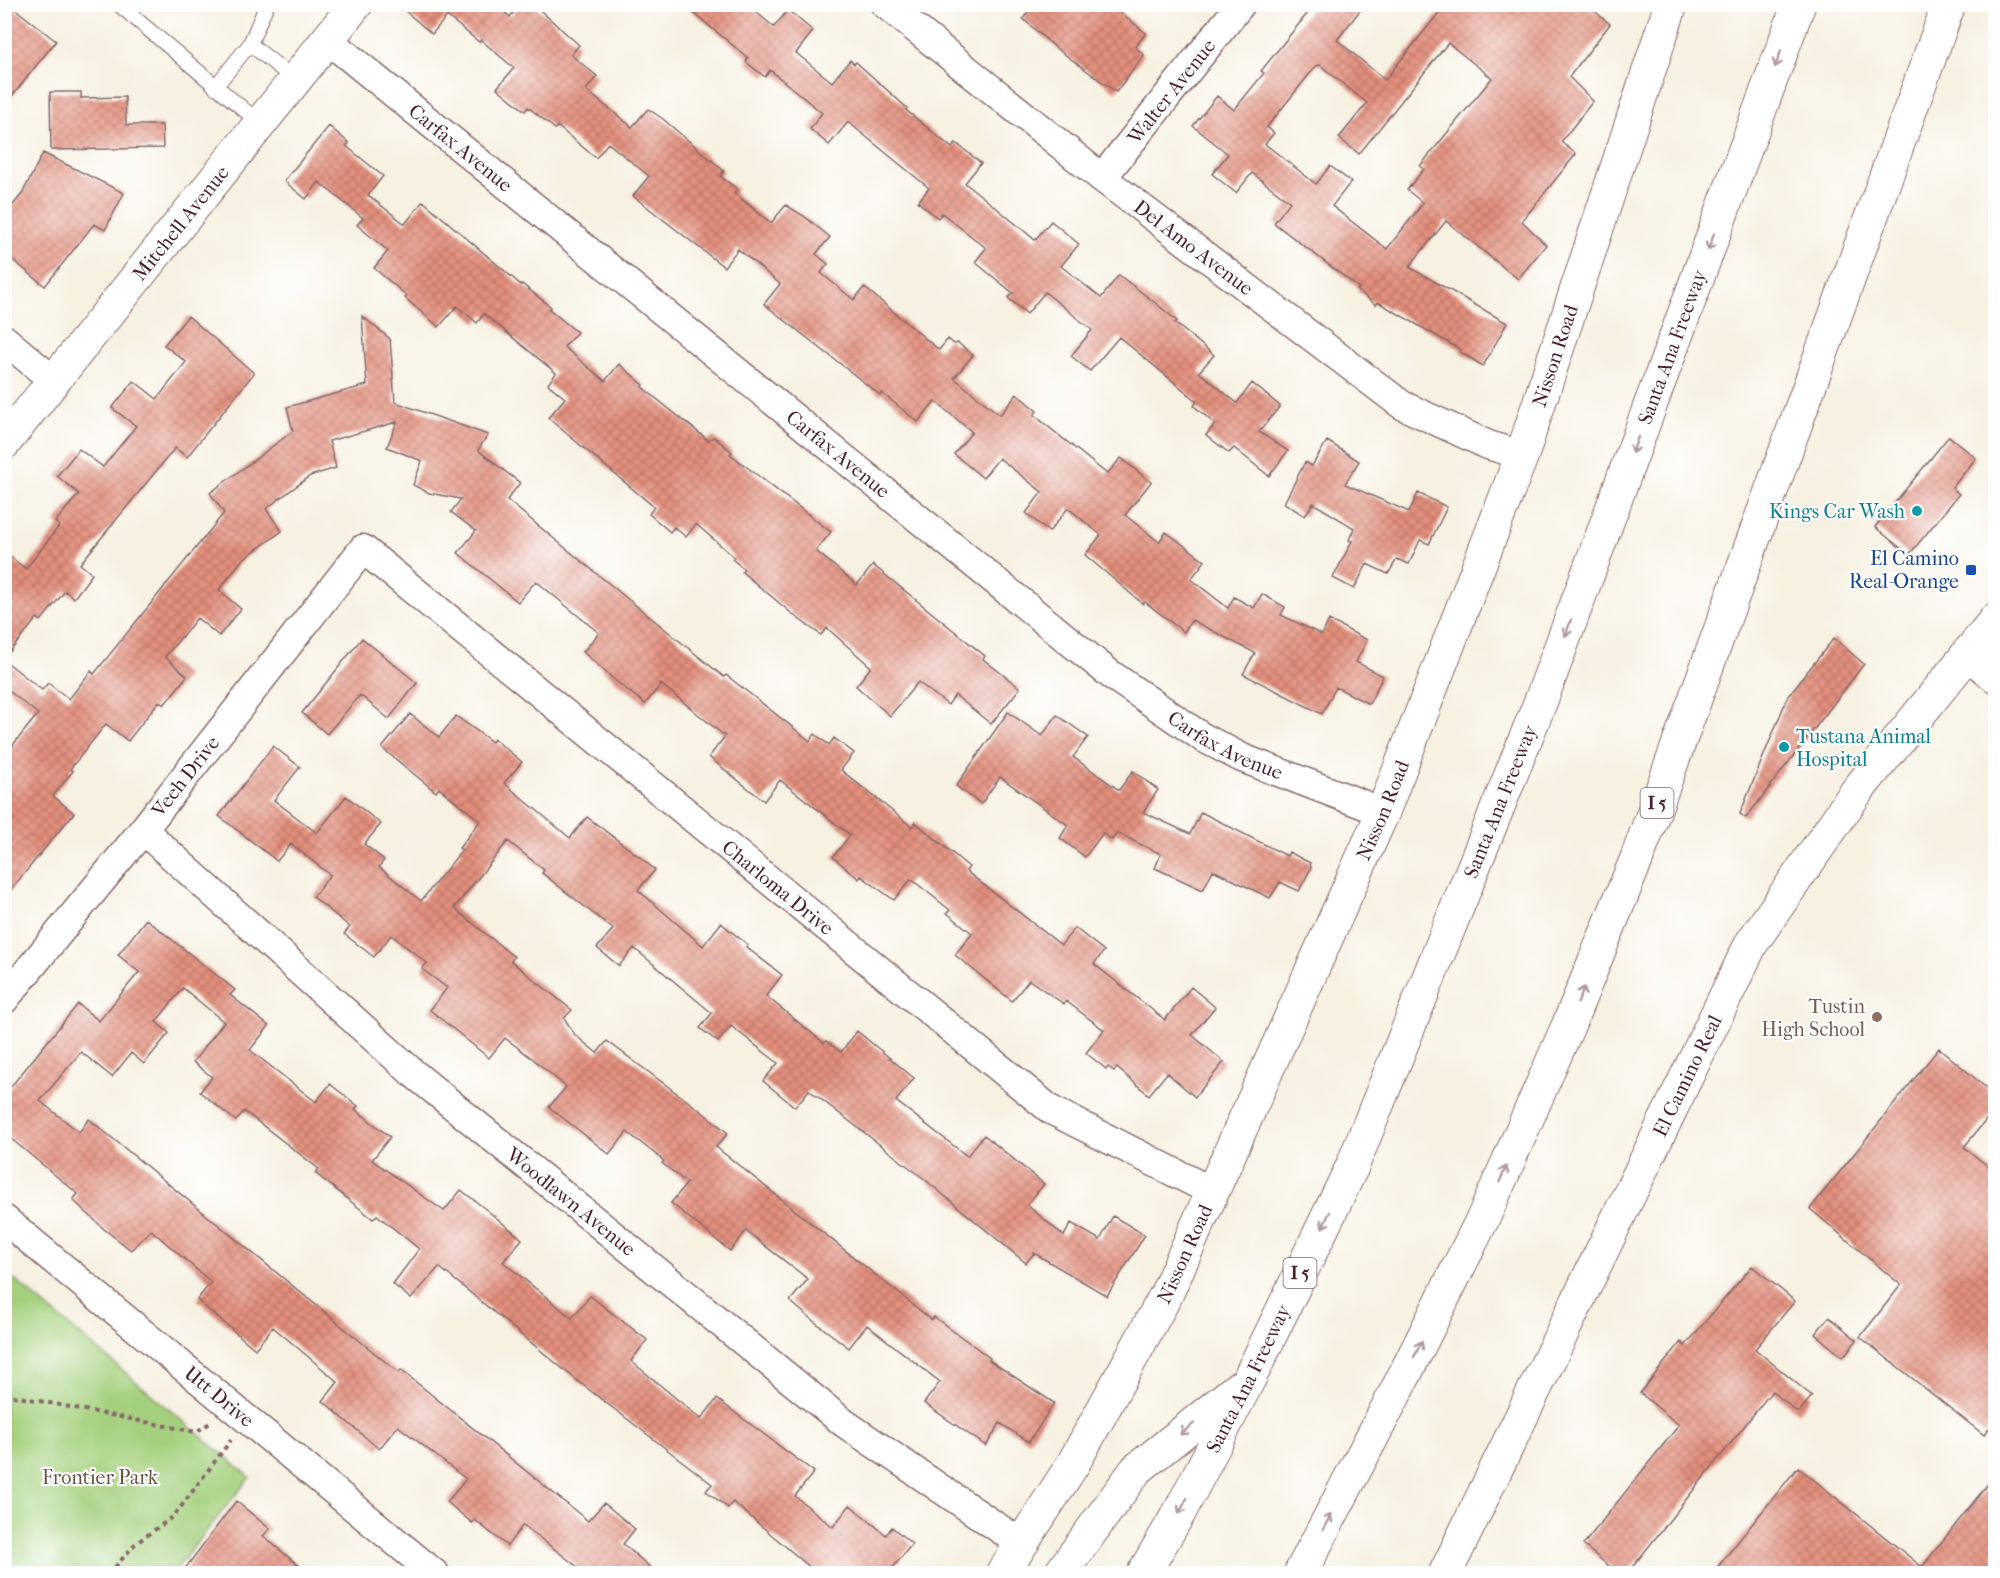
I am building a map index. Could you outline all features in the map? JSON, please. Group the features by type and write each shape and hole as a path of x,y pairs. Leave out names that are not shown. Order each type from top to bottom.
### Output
{"main road":[{"name":"Mitchell Avenue","path":"4,443 356,4"},
{"name":"Nisson Road","path":"1002,1574 1073,1464 1166,1295 1383,812 1522,455 1671,4"},
{"name":"Santa Ana Freeway","path":"1143,1574 1179,1513 1249,1379 1352,1167 1540,703 1799,4"},
{"name":"I 5","path":"1300,1574 1400,1384 1486,1212 1573,1016 1641,847 1949,4"},
{"name":"El Camino Real","path":"1445,1574 1751,944 1857,792 1995,619"},
{"path":"1968,653 1995,676"},
{"path":"1060,1574 1136,1470 1249,1379"}],"street":[{"name":"Del Amo Avenue","path":"885,4 1102,178 1402,405 1488,445 1522,455"},
{"name":"Walter Avenue","path":"1102,178 1241,4"},
{"name":"Carfax Avenue","path":"328,40 1110,674 1202,737 1242,758 1383,812"},
{"path":"4,339 54,381"},
{"name":"Veeh Drive","path":"4,1000 143,830 363,549"},
{"name":"Charloma Drive","path":"363,549 1051,1110 1213,1192"},
{"name":"Woodlawn Avenue","path":"143,830 413,1073 844,1423 1022,1544"},
{"name":"Utt Drive","path":"4,1219 435,1574"}],"lane":[{"path":"118,4 261,124"},
{"path":"215,87 250,44 267,4"},
{"path":"250,44 296,81"}],"path":[{"path":"4,1394 196,1432 240,1412"},
{"path":"109,1574 135,1544 174,1516 240,1412"}],"green space":[{"name":"Frontier Park","path":"4,1271 250,1477 173,1573 5,1573"}],"building":[{"path":"397,4 495,4 510,17 520,4 533,4 579,45 571,55 597,76 586,90 632,127 648,109 663,119 724,171 720,176 737,189 734,193 771,223 786,205 804,216 830,237 816,254 828,264 821,273 854,300 864,287 939,350 948,339 954,344 958,343 973,355 954,378 1000,415 1017,394 1037,411 1034,415 1107,474 1121,458 1151,482 1125,515 1159,542 1166,532 1205,561 1191,579 1228,608 1234,597 1254,608 1262,594 1285,607 1281,615 1322,635 1329,620 1367,640 1356,662 1383,676 1369,704 1336,687 1322,714 1243,674 1255,653 1192,620 1184,632 1145,602 1143,604 1085,555 1101,535 1068,508 1049,532 1026,513 1042,492 999,458 983,478 954,454 972,432 935,401 918,422 882,393 880,395 764,304 780,284 738,249 724,267 633,196 649,176 608,143 596,158 557,126 555,129 528,107 525,111 497,88 514,68 481,40 479,42 447,16 432,34"},
{"path":"683,4 746,4 774,27 788,10 813,31 796,53 832,82 850,60 854,64 856,62 907,108 906,110 952,148 956,143 981,163 965,183 1035,240 1051,221 1079,244 1061,266 1101,298 1119,275 1158,305 1177,321 1175,323 1214,355 1199,372 1237,403 1252,383 1280,406 1259,432 1288,451 1269,476 1234,448 1229,453 1206,435 1215,424 1194,406 1197,401 1119,337 1090,371 1071,356 1092,330 1045,292 1027,314 1008,298 1013,293 975,262 986,248 942,213 938,218 918,202 929,188 848,122 829,145 810,129 822,113 770,70 765,77 746,62 748,58"},
{"path":"1034,4 1110,4 1146,33 1135,47 1144,55 1116,92 1056,48 1023,19"},
{"path":"1315,4 1365,4 1337,40 1385,80 1446,4 1586,4 1610,24 1569,77 1593,101 1561,142 1576,154 1522,221 1546,245 1518,279 1446,221 1409,267 1507,323 1483,366 1460,352 1461,350 1378,302 1376,305 1357,290 1359,288 1274,223 1290,202 1252,173 1236,193 1212,174 1228,154 1193,126 1217,96 1234,110 1264,73 1261,71","holes":["1448,43 1492,78 1420,166 1424,169 1407,190 1423,203 1387,249 1332,206 1351,182 1330,166 1316,184 1265,144 1274,133 1267,127 1316,66 1320,65 1367,103 1339,138 1359,154"]},
{"path":"14,8 56,41 4,106 4,20"},
{"path":"50,92 81,92 81,98 125,97 126,125 162,125 163,148 51,150"},
{"path":"329,126 349,143 346,146 383,176 368,195 405,224 423,201 521,285 551,307 549,309 577,332 564,347 605,381 619,364 644,385 642,387 708,440 714,437 732,452 730,454 831,532 816,551 857,585 873,565 985,656 983,659 1020,688 991,724 955,695 948,705 918,682 890,716 856,686 871,667 827,628 821,635 796,617 742,572 744,569 732,559 734,557 696,524 686,537 674,527 670,532 649,514 654,507 548,418 565,398 548,384 556,373 484,314 477,323 457,306 439,327 405,298 407,296 374,268 388,251 357,225 363,218 319,182 306,199 284,181"},
{"path":"43,153 124,193 105,230 94,224 45,286 4,253 4,216 22,194"},
{"path":"188,316 254,373 187,457 175,448 80,564 92,574 74,598 65,591 41,621 37,618 4,659 4,552 26,569 59,526 55,522 79,494 57,476 79,449 103,467 136,426 112,408 134,381 157,399 186,362 164,345"},
{"path":"362,316 390,339 395,402 488,435 478,450 520,483 507,500 724,677 726,675 810,741 815,734 829,745 834,738 854,753 841,770 912,827 915,822 969,867 966,871 1061,945 1075,928 1104,951 1094,964 1165,1020 1191,987 1215,1007 1192,1035 1224,1062 1195,1097 1167,1073 1149,1095 1117,1068 1114,1071 1108,1067 1106,1069 1086,1053 1104,1030 1066,1001 1064,1004 1029,980 1012,1001 955,955 972,933 947,913 950,910 911,879 894,900 861,876 859,879 833,857 850,835 780,780 764,801 709,757 725,736 661,684 645,704 617,682 583,652 599,633 536,581 518,602 458,553 476,531 451,512 461,499 429,493 413,485 422,461 387,447 397,422 329,441 336,468 310,476 266,509 282,531 242,560 219,590 241,609 219,636 197,618 165,657 187,676 164,705 159,701 128,741 106,724 70,769 73,771 53,796 74,813 4,898 4,756 38,714 4,687 4,660 42,690 48,683 69,699 91,671 94,674 224,513 210,493 293,431 287,407 367,385"},
{"name":"Kings Car Wash","path":"1949,436 1976,458 1952,488 1959,494 1909,555 1875,527"},
{"path":"1327,441 1359,461 1345,484 1409,512 1418,493 1447,507 1429,544 1420,540 1409,564 1397,559 1388,574 1367,564 1354,589 1333,578 1352,541 1349,540 1354,528 1313,503 1305,516 1284,503 1305,462 1312,466"},
{"path":"362,638 417,683 389,719 360,695 327,734 302,713"},
{"name":"Tustana Animal Hospital","path":"1834,638 1864,664 1746,818 1740,814 1788,696"},
{"path":"1008,712 1042,736 1057,715 1088,737 1073,757 1119,790 1133,771 1158,790 1143,812 1190,834 1201,812 1287,856 1289,852 1310,863 1311,868 1299,891 1280,882 1270,898 1213,870 1203,890 1155,868 1161,854 1117,833 1112,840 1103,833 1085,857 1060,838 1068,825 1000,777 981,804 956,786"},
{"path":"410,714 439,737 456,716 492,742 494,739 522,762 504,783 570,838 587,817 641,858 655,870 638,890 703,946 721,923 748,945 746,947 782,975 766,996 824,1043 826,1041 841,1052 857,1031 914,1078 896,1101 967,1156 984,1135 1044,1184 1027,1205 1064,1236 1071,1223 1100,1240 1113,1216 1145,1235 1107,1296 1034,1253 1026,1263 923,1178 809,1090 795,1107 763,1081 778,1063 731,1026 718,1042 700,1028 712,1013 634,948 619,966 597,948 613,929 542,873 544,870 508,841 454,908 514,957 511,961 572,1010 564,1018 575,1035 597,1053 607,1041 702,1112 728,1133 716,1147 932,1320 934,1317 990,1358 989,1360 1054,1403 1029,1442 1000,1423 986,1446 924,1403 940,1382 867,1325 849,1348 811,1319 790,1301 808,1279 746,1231 730,1251 671,1203 687,1183 662,1163 664,1161 627,1132 609,1154 549,1107 566,1087 533,1059 505,1038 489,1058 430,1010 447,988 422,969 427,963 391,935 374,957 344,934 350,927 313,897 330,875 291,844 277,861 219,816 273,746 300,767 274,800 317,833 346,796 381,824 364,844 384,860 379,867 421,901 462,850 459,848 480,821 439,788 436,792 382,748"},
{"path":"146,919 235,990 230,995 269,1026 250,1050 316,1102 330,1084 358,1106 355,1109 390,1137 372,1160 444,1211 461,1190 488,1211 522,1239 503,1262 572,1318 590,1296 647,1340 631,1361 701,1419 717,1399 814,1472 795,1496 833,1527 850,1505 886,1535 892,1527 912,1544 888,1574 818,1574 733,1502 728,1508 706,1491 712,1484 579,1382 439,1267 411,1299 393,1284 419,1249 377,1215 373,1219 315,1173 319,1169 244,1111 236,1121 200,1092 212,1077 193,1062 224,1022 183,988 156,1022 169,1033 144,1064 131,1053 112,1077 81,1052 40,1101 79,1132 89,1119 399,1373 401,1370 588,1521 604,1503 635,1529 623,1544 658,1574 587,1574 523,1525 507,1546 475,1520 472,1523 447,1502 466,1479 398,1426 379,1449 323,1401 338,1382 273,1327 255,1349 197,1300 211,1282 151,1230 131,1250 104,1229 73,1200 78,1194 4,1133 4,1095 78,1004 99,1021 139,972 118,955"},
{"path":"1939,1048 1995,1095 1995,1109 1964,1147 1995,1172 1995,1421 1984,1435 1860,1337 1901,1285 1810,1209"},
{"path":"1752,1266 1795,1301 1755,1349 1812,1396 1798,1413 1772,1391 1627,1574 1619,1574 1583,1545 1679,1425 1640,1393 1681,1342 1685,1346"},
{"path":"1829,1317 1857,1340 1843,1357 1815,1334"},
{"path":"1798,1467 1922,1567 1995,1475 1995,1574 1712,1574"},
{"path":"236,1501 270,1529 263,1536 309,1574 181,1574"}],"place":[{"name":"Kings Car Wash","path":"1917,511"},
{"name":"El Camino Real-Orange","path":"1971,570"},
{"name":"Tustana Animal Hospital","path":"1784,747"},
{"name":"Tustin High School","path":"1877,1017"}]}
